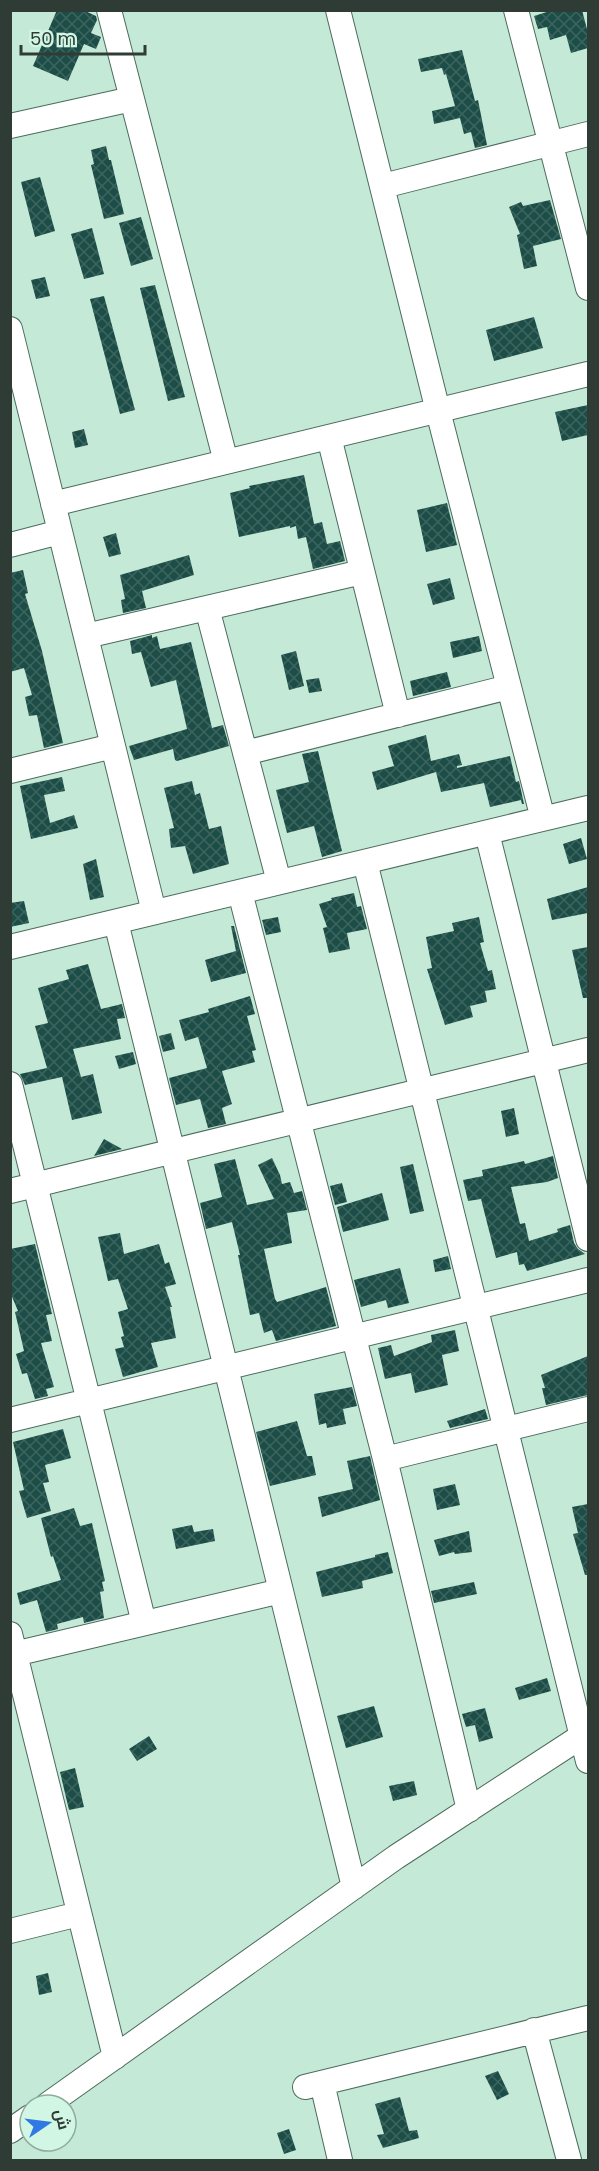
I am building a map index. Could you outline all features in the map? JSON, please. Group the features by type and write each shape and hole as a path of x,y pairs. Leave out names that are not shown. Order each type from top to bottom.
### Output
{"street":[{"path":"109,10 226,462"},
{"path":"338,10 543,819"},
{"path":"516,10 588,288"},
{"path":"10,126 132,99"},
{"path":"383,186 588,134"},
{"path":"10,329 154,912"},
{"path":"53,504 588,374"},
{"path":"329,437 398,715"},
{"path":"10,544 60,532"},
{"path":"86,636 362,572"},
{"path":"207,608 279,882"},
{"path":"245,753 509,687"},
{"path":"10,771 113,746"},
{"path":"10,947 588,808"},
{"path":"487,833 588,1239"},
{"path":"365,862 506,1429 586,1734 588,1761"},
{"path":"240,892 386,1459 469,1810"},
{"path":"116,922 354,1887"},
{"path":"10,1191 588,1050"},
{"path":"10,1084 144,1623"},
{"path":"10,1420 588,1280"},
{"path":"386,1459 588,1409"},
{"path":"115,2057 12,1648 144,1623 281,1591"},
{"path":"64,2093 396,1857 586,1734"},
{"path":"10,1931 79,1914"},
{"path":"340,2160 313,2085 588,2018"},
{"path":"534,2030 569,2160"}],"building":[{"path":"57,10 83,10 96,16 97,20 91,33 101,37 96,49 84,44 68,81 33,66"},
{"path":"553,10 582,10 588,33 588,48 571,53 566,35 550,40 547,27 538,29 534,16"},
{"path":"462,50 475,101 478,100 487,145 475,148 471,132 464,134 460,118 434,124 432,111 455,106 446,74 444,75 442,68 421,72 418,59"},
{"path":"106,146 124,214 104,219 91,165 94,164 91,150"},
{"path":"40,177 55,231 35,237 21,182"},
{"path":"550,200 561,239 533,246 537,266 524,269 517,235 520,234 509,207 521,202 523,206"},
{"path":"141,217 153,259 131,266 119,223"},
{"path":"92,228 104,274 84,279 71,234"},
{"path":"45,277 50,296 36,299 31,280"},
{"path":"155,285 185,397 168,401 140,288"},
{"path":"104,296 135,410 120,414 90,299"},
{"path":"534,317 543,348 494,361 486,330"},
{"path":"588,405 588,435 562,441 555,412"},
{"path":"84,429 88,445 75,448 72,432"},
{"path":"304,475 314,524 322,522 327,544 340,541 345,561 313,569 306,537 298,539 296,526 239,537 230,493 250,488 249,486"},
{"path":"447,503 457,545 426,552 417,510"},
{"path":"116,533 121,554 109,557 103,537"},
{"path":"189,555 194,575 142,591 146,608 123,613 121,600 125,599 120,575"},
{"path":"23,570 28,593 25,594 42,651 63,743 44,748 37,715 29,716 25,697 32,695 24,668 10,672 10,573"},
{"path":"450,578 455,599 433,605 427,584"},
{"path":"152,635 152,638 157,636 160,649 191,642 212,728 223,725 229,746 177,761 173,749 134,760 129,746 187,729 176,680 151,687 141,652 132,654 130,641"},
{"path":"479,636 482,651 453,658 450,642"},
{"path":"296,651 304,686 289,690 281,655"},
{"path":"447,672 451,687 413,696 410,681"},
{"path":"319,678 322,691 309,693 306,680"},
{"path":"426,735 431,761 459,754 462,765 457,768 510,756 524,804 521,800 490,807 484,783 441,792 436,772 377,790 372,772 394,766 388,746"},
{"path":"318,751 342,851 322,857 314,826 287,833 276,790 309,782 302,754"},
{"path":"62,777 65,791 44,795 50,823 74,815 78,828 31,839 20,786"},
{"path":"192,781 195,795 200,793 209,829 221,826 229,864 193,874 185,846 171,848 169,829 174,828 164,788"},
{"path":"581,838 587,859 569,864 563,844"},
{"path":"96,859 104,897 90,900 83,864"},
{"path":"588,887 588,913 552,920 547,899"},
{"path":"354,893 357,907 361,906 367,929 347,933 350,949 329,953 323,928 327,927 319,904 332,900 331,898"},
{"path":"24,901 29,923 10,927 10,903"},
{"path":"278,917 281,932 266,935 262,920"},
{"path":"479,917 484,942 480,943 488,971 492,970 496,989 485,991 487,1002 470,1006 473,1017 445,1025 427,969 432,968 426,937 454,931 452,923"},
{"path":"231,926 234,926 246,973 211,982 205,960 236,951"},
{"path":"588,947 588,998 583,998 572,950"},
{"path":"88,964 101,1009 122,1004 125,1018 117,1019 121,1039 73,1049 81,1077 93,1074 102,1113 72,1120 62,1077 25,1085 20,1074 47,1068 35,1026 48,1023 38,988 69,979 66,970"},
{"path":"250,996 255,1014 247,1016 256,1050 252,1051 255,1062 222,1071 232,1104 222,1108 226,1124 208,1128 200,1099 176,1105 169,1078 207,1068 198,1037 185,1041 179,1020 209,1012 208,1009"},
{"path":"171,1033 175,1049 163,1052 159,1036"},
{"path":"133,1052 136,1064 119,1069 115,1056"},
{"path":"514,1108 519,1134 506,1137 501,1111"},
{"path":"104,1139 122,1149 94,1156"},
{"path":"553,1156 558,1178 547,1182 511,1187 520,1224 525,1223 529,1241 558,1232 557,1229 570,1225 574,1243 585,1254 527,1271 524,1264 519,1265 517,1252 496,1258 481,1199 468,1201 463,1180 483,1176 482,1170 524,1161 525,1164"},
{"path":"272,1158 282,1184 290,1182 294,1193 302,1191 307,1210 287,1213 292,1243 264,1249 275,1299 277,1302 326,1287 336,1326 276,1341 272,1330 264,1333 259,1313 250,1315 232,1222 206,1229 200,1203 222,1197 214,1164 235,1159 247,1205 274,1199 258,1165"},
{"path":"413,1164 424,1211 410,1214 400,1167"},
{"path":"342,1183 347,1202 335,1205 330,1186"},
{"path":"382,1193 389,1220 343,1232 337,1207"},
{"path":"120,1233 124,1254 159,1244 165,1264 169,1262 176,1284 165,1287 172,1307 170,1307 176,1338 151,1343 158,1367 123,1377 115,1349 124,1347 121,1337 124,1336 118,1312 128,1309 118,1279 108,1281 98,1237"},
{"path":"35,1244 52,1314 46,1315 52,1341 41,1343 54,1387 46,1389 48,1396 35,1399 27,1373 22,1374 16,1354 24,1351 15,1312 18,1311 10,1292 10,1249"},
{"path":"448,1256 451,1269 435,1272 433,1260"},
{"path":"400,1268 409,1303 388,1308 386,1300 361,1307 354,1280"},
{"path":"455,1330 459,1351 442,1355 448,1385 415,1393 411,1373 385,1379 378,1348 391,1345 394,1356 432,1342 431,1335"},
{"path":"588,1356 588,1395 546,1405 542,1388 545,1388 541,1375"},
{"path":"352,1387 357,1406 343,1409 346,1424 327,1428 326,1423 319,1425 314,1394"},
{"path":"485,1409 488,1419 450,1428 447,1421"},
{"path":"297,1421 307,1456 312,1456 316,1475 270,1486 256,1432"},
{"path":"63,1429 71,1458 45,1465 49,1482 43,1483 51,1511 27,1518 19,1491 24,1490 13,1442"},
{"path":"370,1456 380,1500 322,1517 318,1497 353,1489 347,1461"},
{"path":"455,1484 460,1505 437,1510 433,1489"},
{"path":"588,1504 588,1575 585,1575 573,1534 578,1533 572,1507"},
{"path":"74,1508 80,1526 92,1523 105,1581 102,1582 104,1591 100,1592 104,1618 84,1623 83,1617 57,1624 58,1629 46,1632 37,1600 20,1605 17,1593 61,1580 53,1556 51,1557 41,1518"},
{"path":"192,1525 194,1532 213,1529 215,1541 176,1549 172,1529"},
{"path":"469,1531 472,1552 455,1554 454,1552 439,1556 434,1540"},
{"path":"388,1552 393,1573 362,1581 363,1588 322,1597 316,1572"},
{"path":"474,1582 477,1594 434,1603 431,1591"},
{"path":"547,1678 551,1691 519,1700 515,1688"},
{"path":"374,1706 383,1737 346,1748 337,1716"},
{"path":"485,1708 493,1738 479,1742 475,1725 466,1727 462,1714"},
{"path":"149,1736 157,1749 137,1761 129,1749"},
{"path":"75,1768 84,1807 69,1810 60,1772"},
{"path":"414,1781 417,1795 393,1801 389,1786"},
{"path":"48,1973 52,1992 39,1995 36,1976"},
{"path":"498,2071 509,2094 497,2100 485,2076"},
{"path":"400,2097 409,2131 417,2130 419,2138 383,2148 377,2135 384,2134 375,2104"},
{"path":"289,2129 296,2150 284,2154 277,2133"}]}
